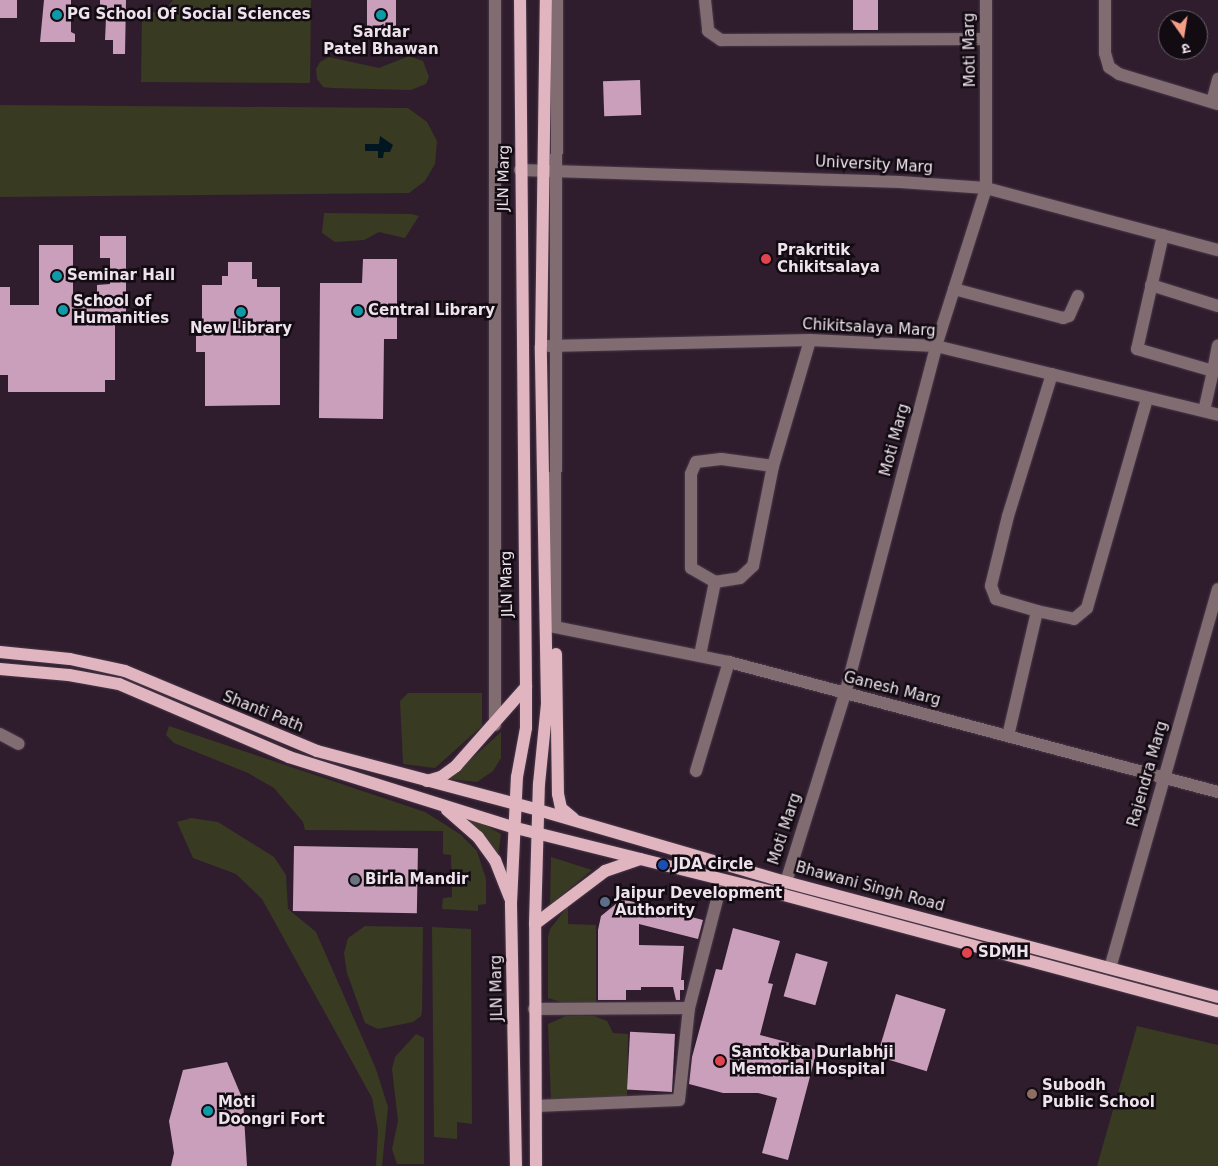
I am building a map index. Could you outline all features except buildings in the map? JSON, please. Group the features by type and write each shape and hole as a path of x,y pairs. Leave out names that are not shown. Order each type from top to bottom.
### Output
{"main road":[{"name":"JLN Marg","path":"516,1166 512,902 516,804 526,728 520,0"},
{"path":"546,0 549,170 541,346 558,794 560,808 581,824"},
{"path":"536,1166 534,1009 538,810 547,704 551,625"},
{"name":"Shanti Path","path":"0,652 70,659 125,671 317,751 425,782 516,804"},
{"name":"Bhawani Singh Road","path":"0,669 68,675 119,684 289,757 442,806 538,834 722,880 1218,1012"},
{"path":"425,782 441,778 456,766 495,725 526,687"},
{"name":"Bhawani Singh Road","path":"516,804 786,882 1218,997"},
{"path":"442,806 478,838 495,860 512,902"},
{"path":"535,924 605,871 640,859"}],"street":[{"path":"495,0 495,725"},
{"path":"551,625 556,346 549,170 558,0"},
{"path":"705,0 708,31 720,40 985,39"},
{"name":"Moti Marg","path":"786,882 845,694 936,346 986,188 986,0"},
{"path":"1104,0 1105,53 1109,67 1119,74 1215,103 1218,79"},
{"name":"University Marg","path":"520,170 900,182 986,188 1218,250"},
{"path":"1162,235 1137,349 1213,371"},
{"path":"1151,285 1218,306"},
{"path":"954,290 1063,318 1069,316 1078,296"},
{"path":"773,466 721,459 696,462 691,474 691,568 715,582 740,578 753,566 773,466 810,340"},
{"name":"Chikitsalaya Marg","path":"541,346 810,340 936,346 1218,415"},
{"path":"1204,411 1218,345"},
{"path":"1052,374 1008,516 991,586 996,599 1037,611 1074,619 1087,608 1147,399"},
{"path":"700,655 715,582"},
{"name":"Rajendra Marg","path":"1110,968 1218,589"},
{"path":"1008,736 1037,611"},
{"name":"Ganesh Marg","path":"551,625 729,662 1218,792"},
{"path":"696,771 729,662"},
{"path":"0,734 19,744"},
{"path":"536,1106 679,1100 689,1008 722,880"},
{"path":"534,1009 689,1008"}],"green space":[{"path":"173,0 311,0 310,83 141,82 142,12 164,12"},
{"path":"409,56 423,61 429,77 426,84 411,90 331,88 323,87 317,79 316,69 320,62 329,57 379,68"},
{"path":"0,105 408,108 427,122 437,141 435,164 425,181 409,193 0,197"},
{"path":"324,213 412,214 419,216 405,238 379,232 364,240 335,242 322,233"},
{"path":"408,693 482,693 482,726 435,768 403,764 400,701"},
{"path":"169,726 425,812 460,834 477,851 486,879 486,904 478,905 478,911 442,909 443,898 452,897 451,855 443,854 443,831 305,830 303,822 274,788 248,773 174,743 166,735"},
{"path":"501,732 501,758 493,771 477,782 449,779"},
{"path":"467,815 501,834 498,856 463,818"},
{"path":"191,818 218,822 274,857 286,875 288,909 316,932 376,1069 388,1107 382,1166 376,1166 378,1130 372,1098 262,899 236,874 193,858 177,822"},
{"path":"551,857 592,870 550,905 551,859"},
{"path":"568,906 568,924 596,925 596,1004 564,1003 548,998 548,937 550,929"},
{"path":"365,926 423,927 422,1011 421,1016 413,1022 378,1029 365,1023 347,973 344,953 348,938"},
{"path":"432,927 471,929 472,1124 457,1122 457,1139 434,1137"},
{"path":"566,1016 594,1016 607,1021 613,1033 628,1034 627,1098 551,1100 548,1024"},
{"name":"Subodh Public School","path":"1137,1026 1218,1045 1218,1166 1097,1166"},
{"path":"416,1034 424,1038 424,1164 397,1164 392,1149 398,1121 392,1069 395,1057"}],"water":[{"path":"380,136 393,145 390,152 384,152 383,158 378,158 378,151 365,151 365,144 379,144"}],"place":[{"name":"PG School Of Social Sciences","path":"57,15"},
{"name":"Sardar Patel Bhawan","path":"381,15"},
{"name":"Prakritik Chikitsalaya","path":"766,259"},
{"name":"Seminar Hall","path":"57,276"},
{"name":"School of Humanities","path":"63,310"},
{"name":"Central Library","path":"358,311"},
{"name":"New Library","path":"241,312"},
{"name":"JDA circle","path":"663,865"},
{"name":"Birla Mandir","path":"355,880"},
{"name":"Jaipur Development Authority","path":"605,902"},
{"name":"SDMH","path":"967,953"},
{"name":"Santokba Durlabhji Memorial Hospital","path":"720,1061"},
{"name":"Subodh Public School","path":"1032,1094"},
{"name":"Moti Doongri Fort","path":"208,1111"}]}
